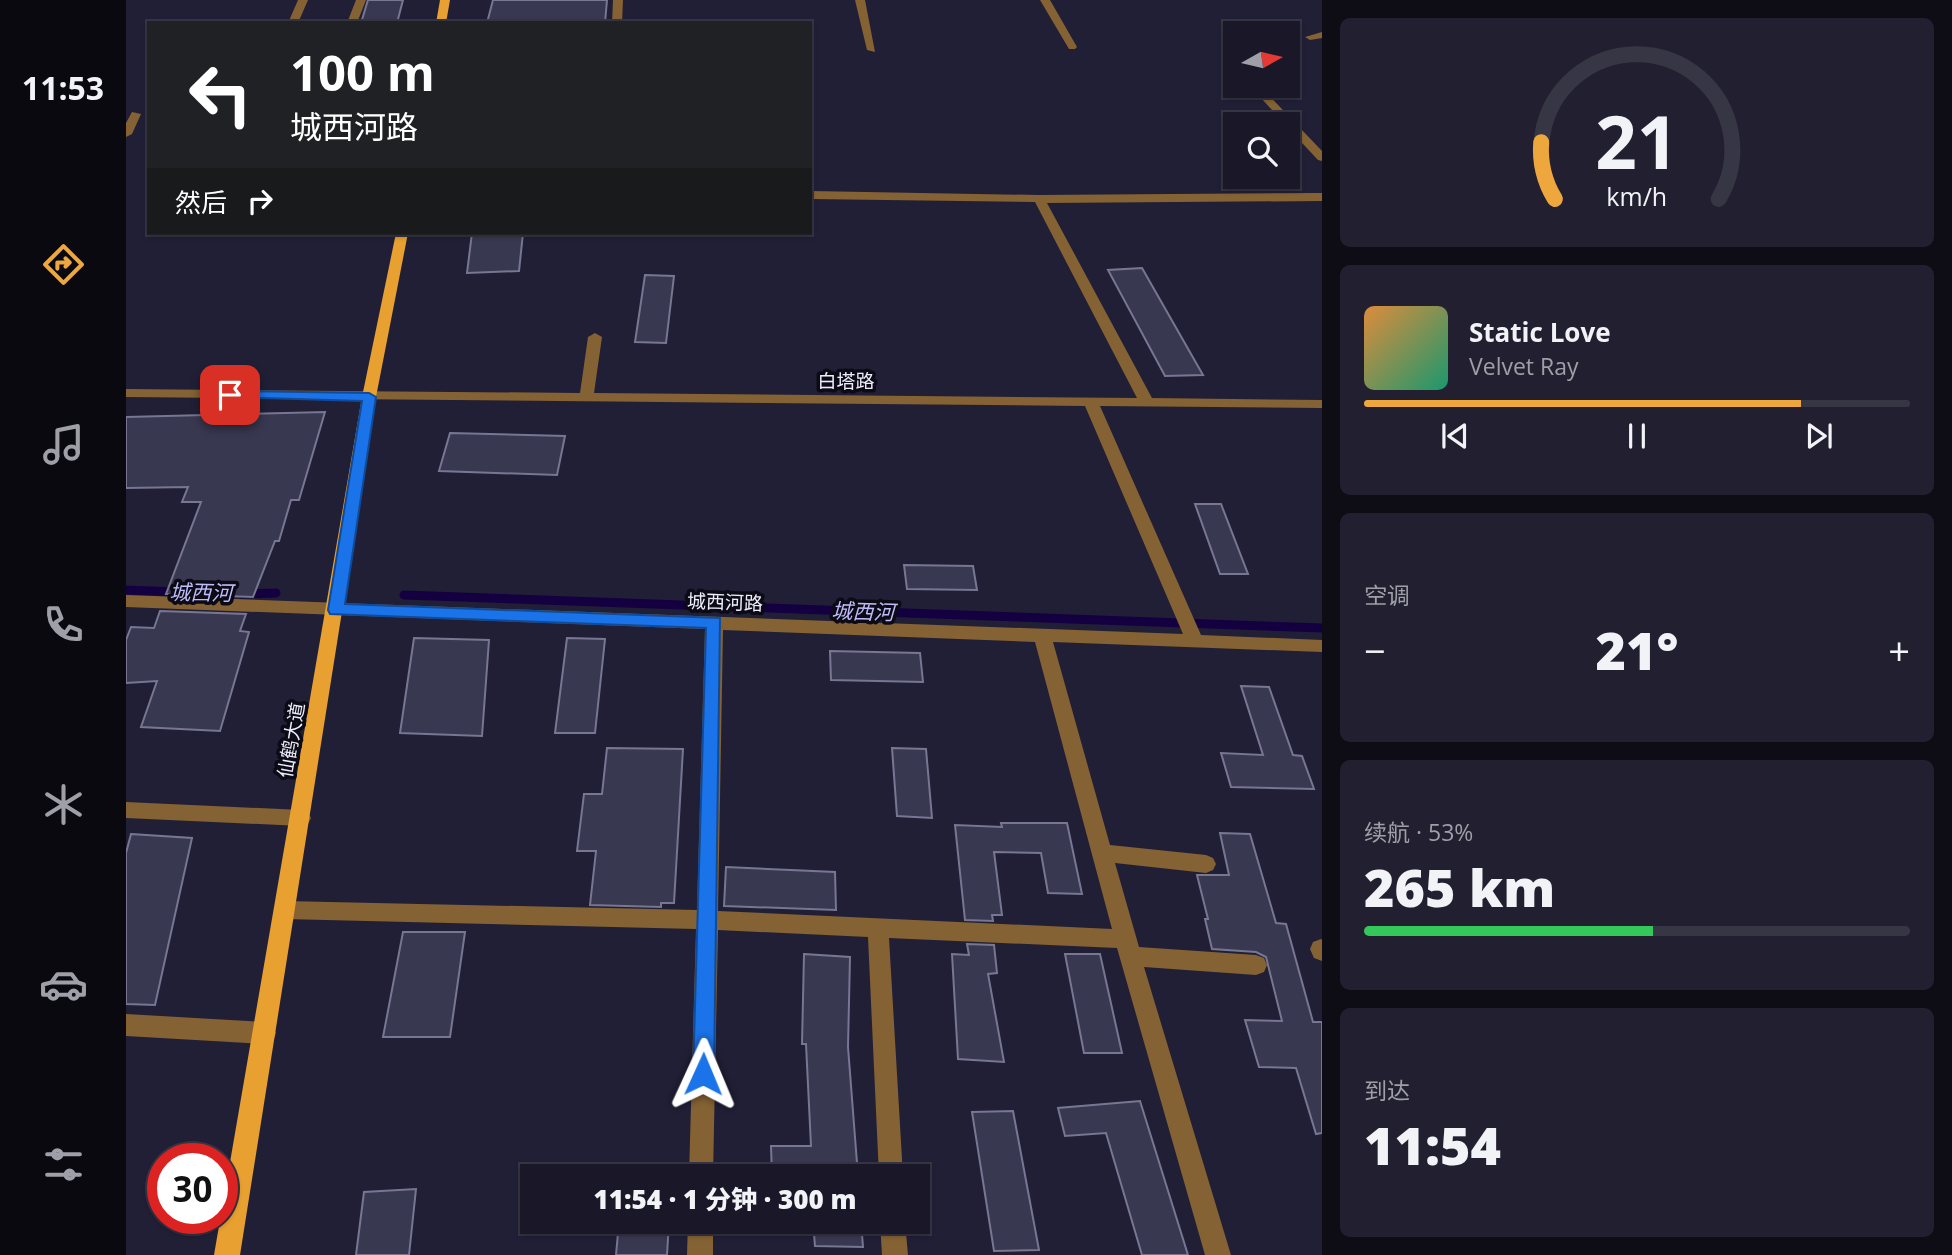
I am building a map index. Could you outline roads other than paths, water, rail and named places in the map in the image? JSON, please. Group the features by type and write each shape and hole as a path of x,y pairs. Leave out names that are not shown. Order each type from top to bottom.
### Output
{"main road":[{"path":"441,21 445,0"},
{"name":"仙鹤大道","path":"228,1255 369,397 402,235"}],"street":[{"path":"294,21 303,0"},
{"path":"353,21 361,0"},
{"path":"617,21 618,0"},
{"path":"860,0 872,50"},
{"path":"1045,0 1072,47"},
{"path":"1310,37 1322,35"},
{"path":"1266,98 1322,158"},
{"path":"126,134 136,114"},
{"path":"812,195 1039,199 1322,197"},
{"path":"1039,199 1147,403"},
{"path":"586,398 595,337"},
{"name":"白塔路","path":"126,393 1322,404"},
{"path":"1091,403 1189,627"},
{"name":"城西河路","path":"126,601 1042,634 1189,627 1322,646"},
{"path":"701,1164 714,622"},
{"path":"1042,634 1128,947 1218,1255"},
{"path":"126,810 301,818"},
{"path":"1102,853 1206,864"},
{"path":"285,910 706,920 878,928 1128,947 1256,965"},
{"path":"878,928 890,1164"},
{"path":"126,1025 265,1033"},
{"path":"700,1255 701,1234"},
{"path":"894,1234 895,1255"}],"waterway":[{"name":"城西河","path":"126,590 176,592"},
{"name":"城西河","path":"242,594 276,593"},
{"name":"城西河","path":"404,595 1322,628"}]}
